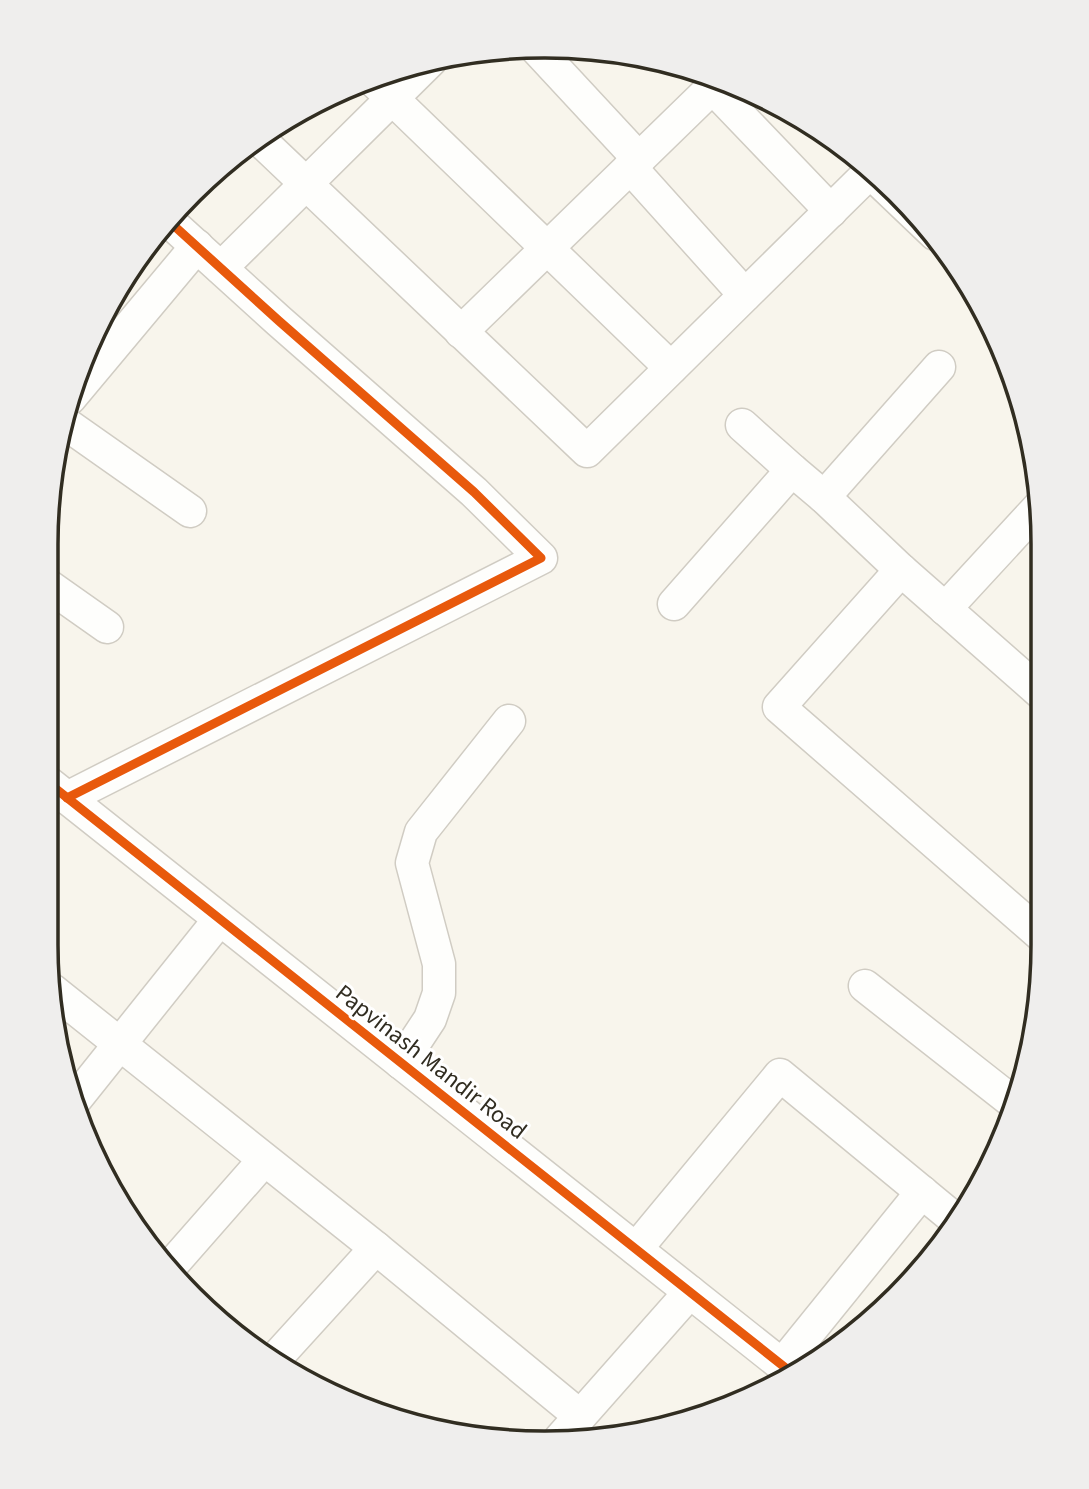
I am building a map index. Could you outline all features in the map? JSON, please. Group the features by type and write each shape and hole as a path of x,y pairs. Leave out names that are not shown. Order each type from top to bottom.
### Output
{"street":[{"path":"544,58 745,295"},
{"path":"221,268 307,185 382,88 671,368"},
{"path":"461,332 711,88"},
{"path":"725,93 831,211"},
{"path":"266,146 587,450 864,178"},
{"path":"58,789 541,558 474,492 176,227"},
{"path":"88,376 197,246"},
{"path":"824,497 939,367"},
{"path":"742,425 1031,684"},
{"path":"72,428 190,511"},
{"path":"674,604 792,470"},
{"path":"945,609 1030,517"},
{"path":"901,570 779,707 1031,926"},
{"path":"58,592 107,627"},
{"path":"401,1063 430,1018 439,993 439,964 412,863 421,832 509,722"},
{"name":"Papvinash Mandir Road","path":"58,792 785,1368"},
{"path":"81,1092 219,920"},
{"path":"865,986 1006,1097"},
{"path":"61,998 376,1248 570,1428 690,1292"},
{"path":"636,1249 780,1075 949,1215"},
{"path":"175,1261 264,1160"},
{"path":"790,1364 922,1192"},
{"path":"280,1353 376,1248"}],"cycle path":[{"path":"67,798 541,558 474,492 176,227"},
{"path":"58,791 785,1368"}]}
